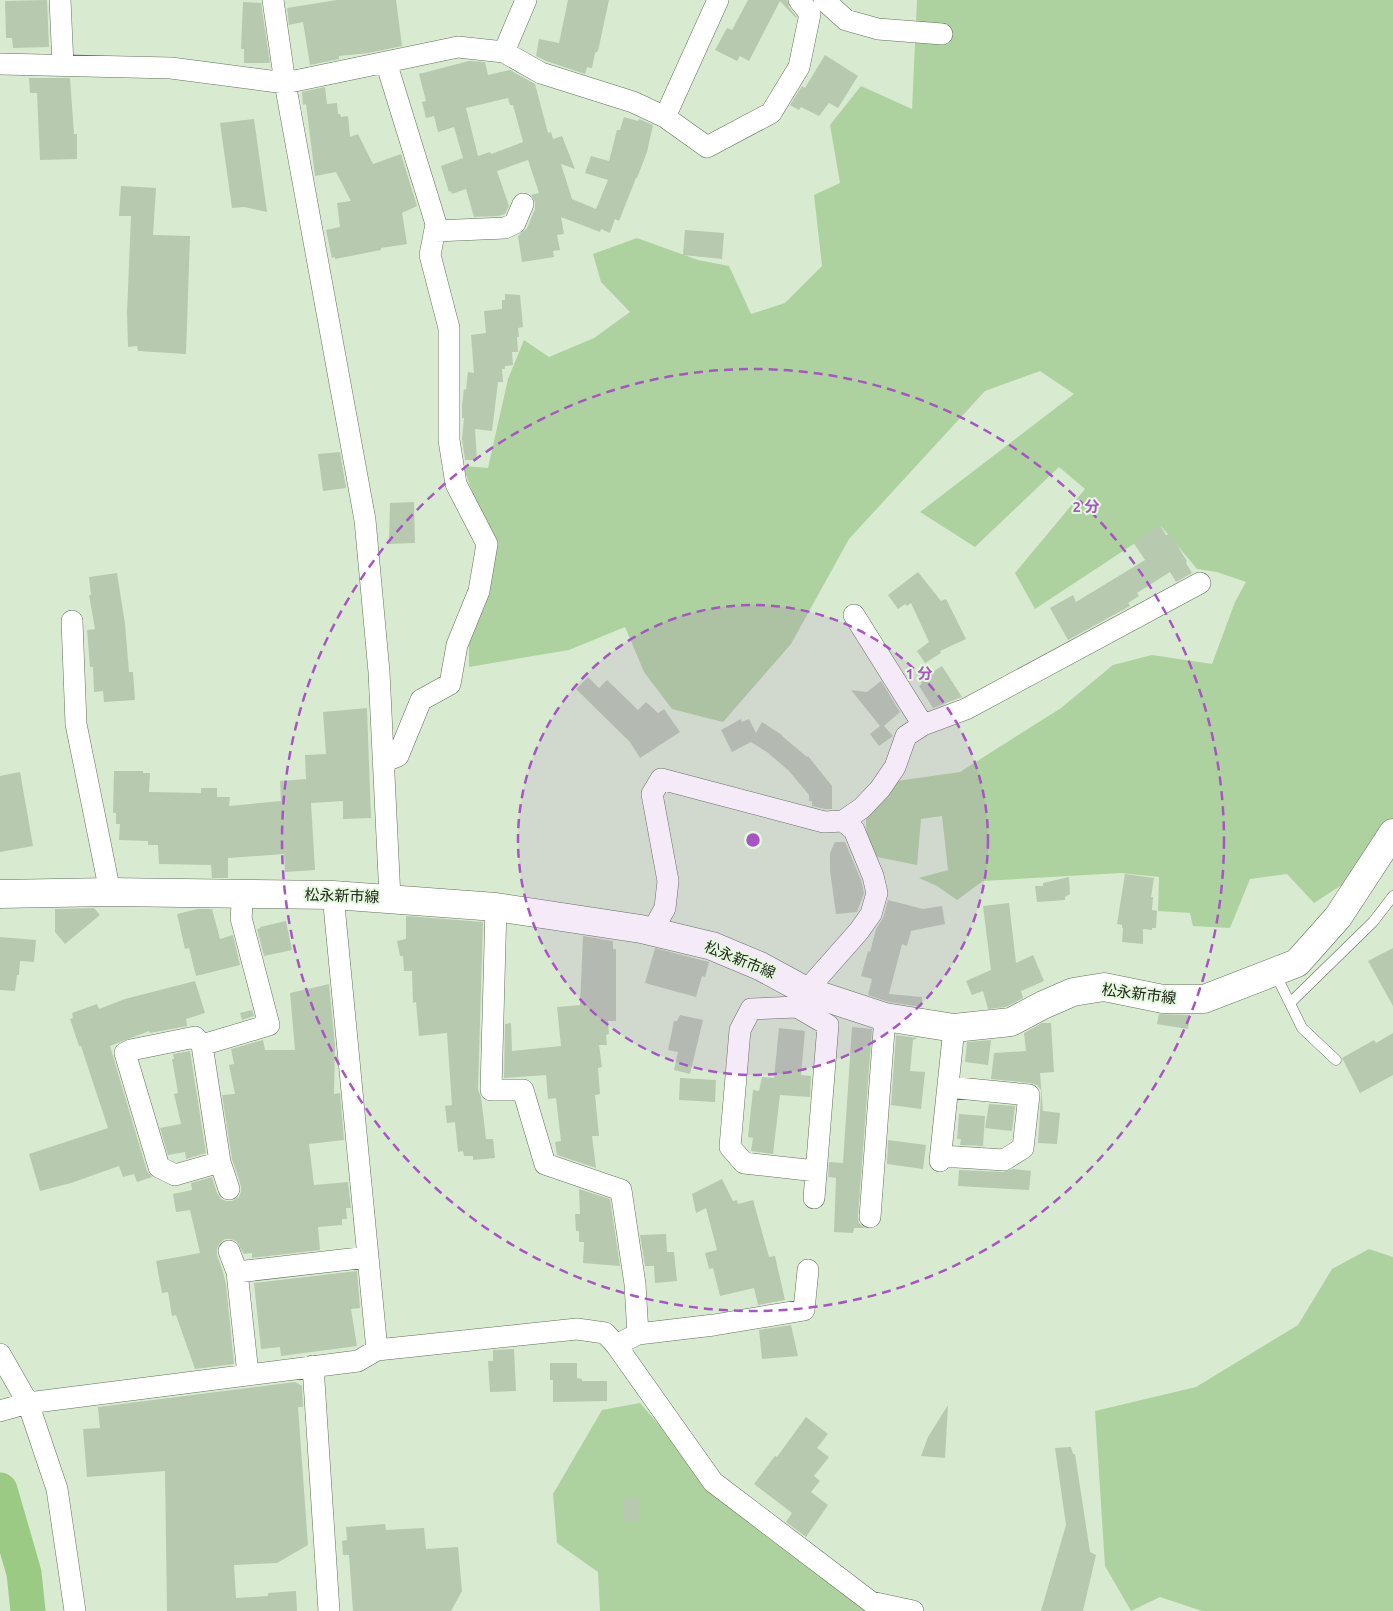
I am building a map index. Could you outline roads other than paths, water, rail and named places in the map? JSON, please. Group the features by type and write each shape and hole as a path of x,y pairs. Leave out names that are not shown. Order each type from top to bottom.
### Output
{"main road":[{"name":"松永新市線","path":"0,894 110,892 333,895 496,907 641,929 712,946 760,966 802,999 885,1017 954,1028 1011,1022 1072,992 1104,987 1164,998 1204,999 1297,963 1338,917 1393,833"}],"street":[{"path":"60,0 63,65"},
{"path":"273,0 285,83 365,520 379,672 390,898"},
{"path":"504,52 526,0"},
{"path":"666,117 718,0"},
{"path":"0,64 171,68 285,83 458,47 504,52 541,73 633,102 666,117 707,147 771,113 799,67 810,14 798,0"},
{"path":"824,0 846,20 878,29 942,34"},
{"path":"383,762 398,756 421,700 450,684 457,645 479,591 487,544 456,484 449,440 449,328 430,255 436,224 386,62"},
{"path":"435,231 505,228 515,223 523,204"},
{"path":"652,932 665,908 668,881 652,794 661,779 824,822 843,820 862,808 880,789 895,767 906,736 923,725 966,709 1200,583"},
{"path":"854,615 923,725"},
{"path":"72,621 76,724 110,892"},
{"path":"816,1171 744,1163 730,1147 740,1030 751,1009 802,999 871,914 877,894 873,876 854,830 843,820"},
{"path":"202,1045 269,1025 242,918 243,894"},
{"path":"333,895 377,1350"},
{"path":"496,907 491,1090 523,1090 545,1164 621,1190 635,1284 638,1334"},
{"path":"802,999 828,1025 814,1198"},
{"path":"870,1217 885,1017"},
{"path":"948,1087 1028,1095 1023,1148 1004,1160 941,1158 948,1087 954,1028"},
{"path":"220,1162 175,1175 159,1166 124,1053 194,1037 202,1045 220,1162 230,1189"},
{"path":"229,1251 237,1272 248,1374"},
{"path":"237,1272 368,1257"},
{"path":"616,1345 638,1334 714,1325 804,1310 808,1270"},
{"path":"0,1411 28,1403 358,1361 377,1350 576,1329 605,1334 616,1345 713,1482 871,1602 913,1611"},
{"path":"0,1354 28,1403 57,1489 76,1611"},
{"path":"313,1366 329,1611"}],"lane":[{"path":"1290,1003 1373,922 1393,896"},
{"path":"1275,972 1302,1028 1336,1060"}],"waterway":[{"path":"0,1490 24,1573 28,1611"}]}
